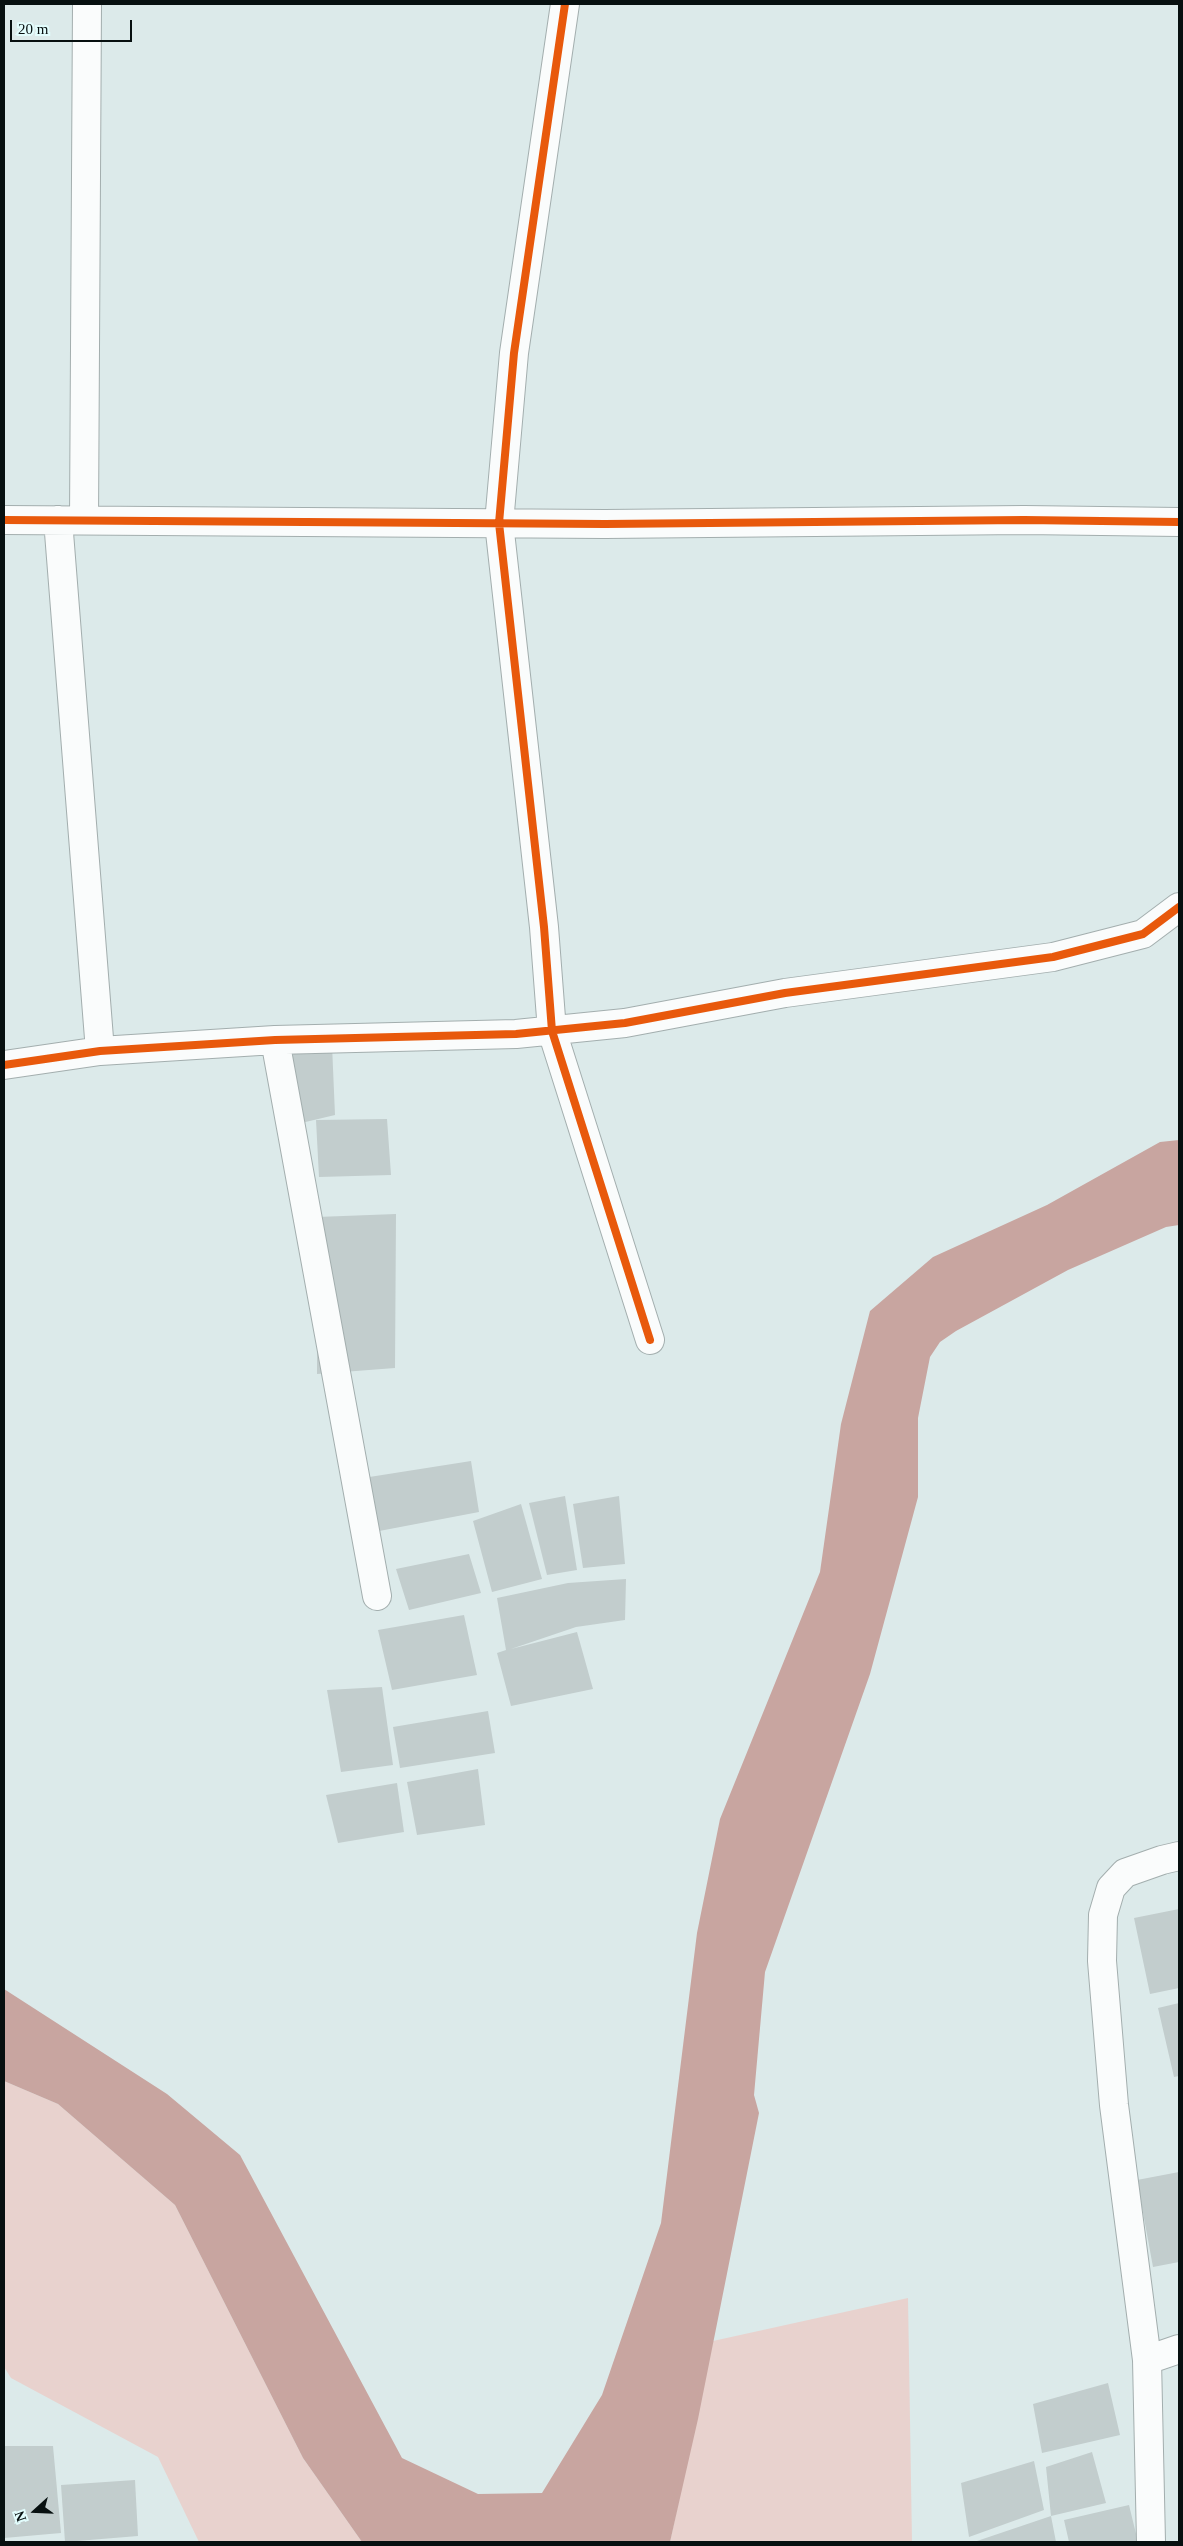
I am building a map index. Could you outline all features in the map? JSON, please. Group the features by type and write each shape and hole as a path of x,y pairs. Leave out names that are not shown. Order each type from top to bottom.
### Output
{"street":[{"path":"87,4 71,520 100,1051"},
{"path":"565,4 514,353 499,523 544,927 552,1031 650,1340"},
{"path":"4,520 605,524 1014,520 1179,522"},
{"path":"4,1065 100,1051 275,1040 552,1031 625,1023 785,993 1053,957 1142,934 1179,907"},
{"path":"275,1040 377,1596"},
{"path":"1151,2542 1147,2360 1114,2105 1102,1961 1103,1915 1111,1888 1125,1873 1179,1856"},
{"path":"1147,2360 1179,2350"}],"shaded area":[{"path":"1179,1140 1179,1225 1166,1227 1068,1270 956,1331 940,1342 930,1357 918,1418 918,1497 870,1674 765,1972 754,2095 759,2113 698,2419 670,2542 362,2542 303,2458 175,2205 58,2104 4,2081 4,1989 167,2094 240,2155 402,2458 478,2494 542,2493 602,2395 661,2223 697,1933 720,1819 820,1572 841,1424 870,1311 933,1257 1047,1205 1160,1142"},
{"path":"4,2081 58,2104 175,2205 303,2458 362,2542 199,2542 158,2457 11,2378 4,2367"},
{"path":"908,2298 912,2542 670,2542 713,2341"}],"building":[{"path":"332,1045 335,1115 297,1124 290,1046"},
{"path":"387,1119 391,1175 319,1177 316,1120"},
{"path":"396,1214 395,1368 317,1374 317,1217"},
{"path":"471,1461 479,1512 374,1532 363,1478"},
{"path":"565,1496 577,1570 547,1575 529,1503"},
{"path":"619,1496 625,1564 583,1568 573,1504"},
{"path":"521,1504 542,1579 492,1592 473,1521"},
{"path":"469,1554 481,1593 409,1610 396,1569"},
{"path":"626,1579 625,1620 576,1627 511,1649 577,1632 593,1689 511,1706 497,1653 506,1650 497,1598 568,1583"},
{"path":"464,1615 477,1675 392,1690 378,1630"},
{"path":"382,1687 393,1765 341,1772 327,1690"},
{"path":"488,1711 495,1753 400,1768 393,1727"},
{"path":"478,1769 485,1825 417,1835 407,1782"},
{"path":"397,1783 404,1832 338,1843 326,1795"},
{"path":"1179,1909 1179,1988 1150,1994 1134,1918"},
{"path":"1179,2003 1179,2076 1174,2077 1158,2008"},
{"path":"1179,2172 1179,2262 1153,2267 1137,2180"},
{"path":"1108,2383 1120,2435 1042,2453 1033,2404"},
{"path":"4,2446 53,2446 61,2533 4,2538"},
{"path":"1092,2452 1106,2503 1051,2516 1046,2467"},
{"path":"1034,2461 1044,2510 969,2537 961,2483"},
{"path":"135,2480 138,2536 65,2542 61,2485"},
{"path":"1129,2505 1138,2542 1069,2542 1064,2520"},
{"path":"1051,2516 1056,2542 974,2542"}],"cycle path":[{"path":"565,4 514,353 499,523 544,927 552,1031 650,1340"},
{"path":"4,520 605,524 1024,520 1179,522"},
{"path":"4,1065 100,1051 275,1040 516,1034 625,1023 785,993 1053,957 1143,934 1179,907"}]}
